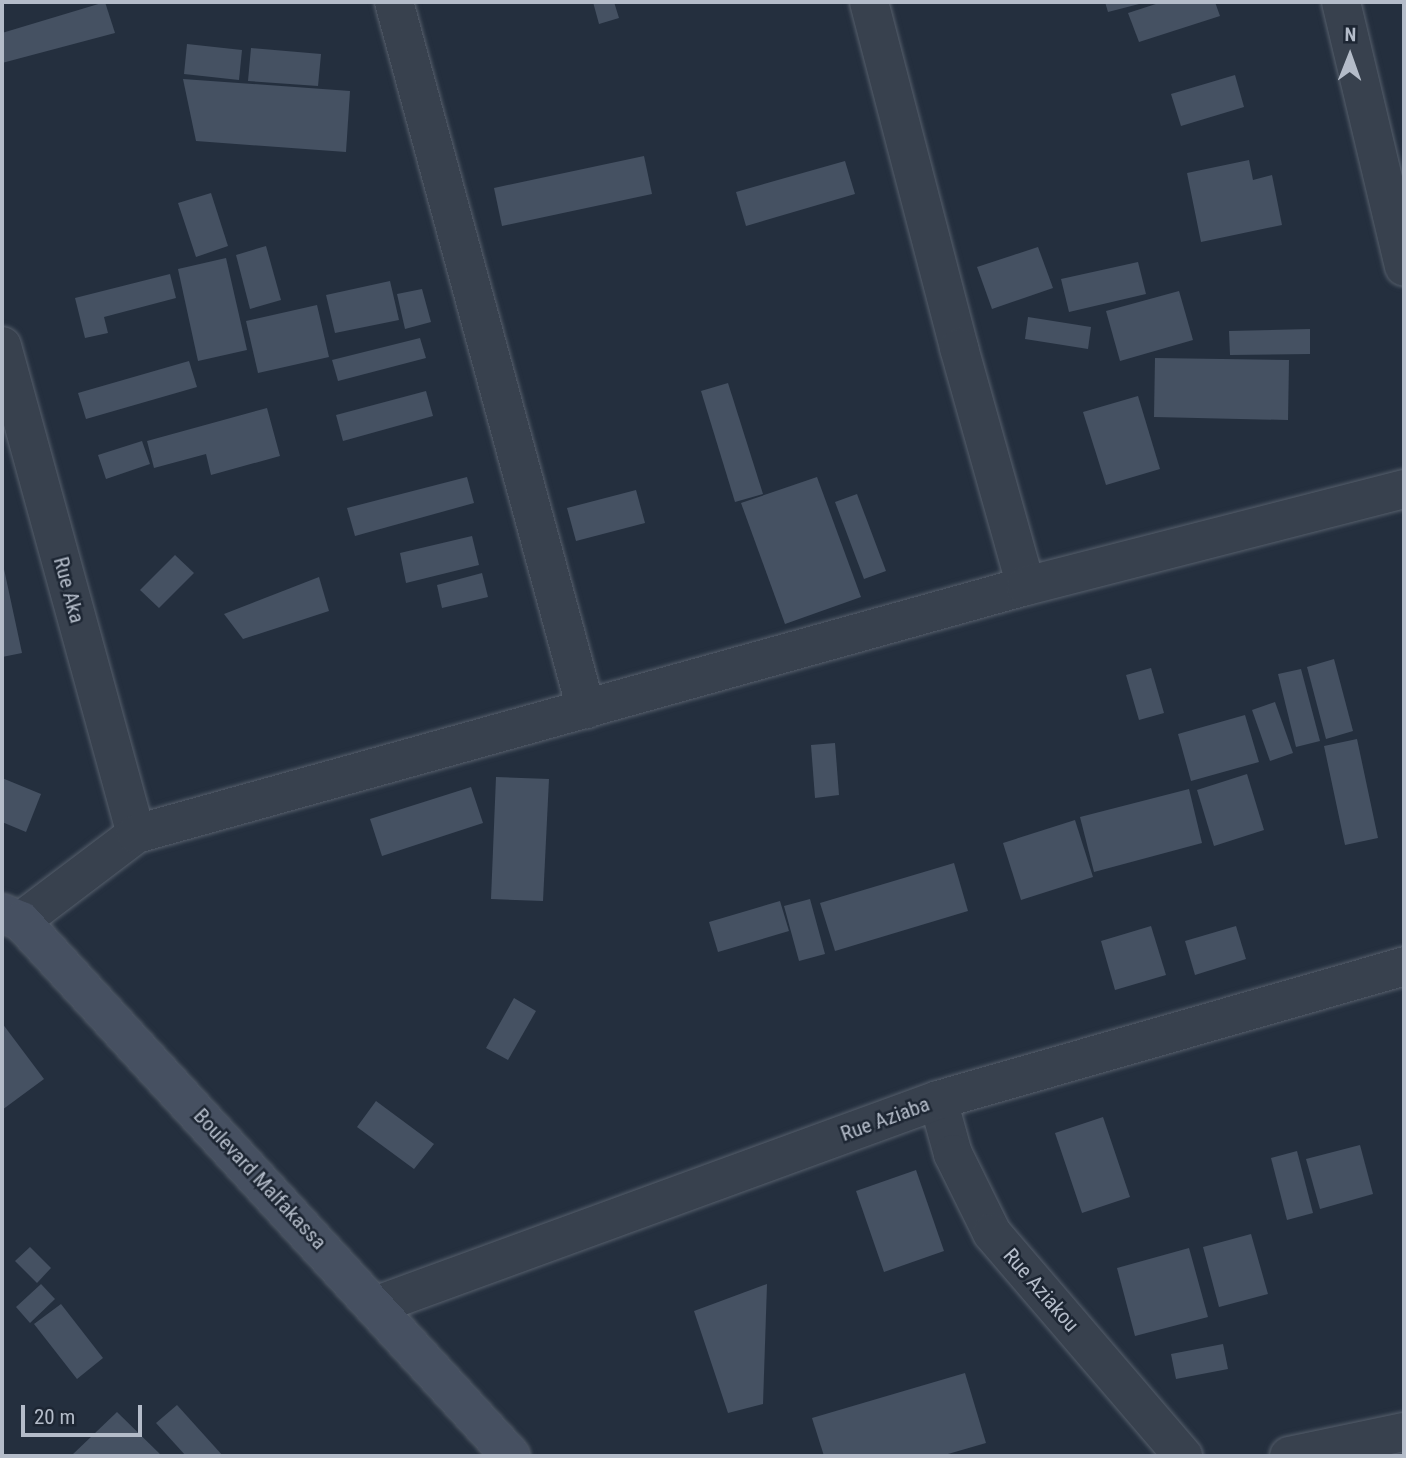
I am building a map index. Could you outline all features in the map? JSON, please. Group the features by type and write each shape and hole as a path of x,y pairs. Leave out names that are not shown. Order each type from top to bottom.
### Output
{"street":[{"path":"394,2 586,709"},
{"path":"869,2 959,348 1027,586"},
{"path":"1341,2 1404,267"},
{"name":"Rue Aka","path":"2,346 136,834"},
{"path":"11,917 136,834 1027,586 1404,489"},
{"name":"Boulevard Malfakassa","path":"11,917 377,1305 511,1456"},
{"name":"Rue Aziaba","path":"377,1305 938,1100 1404,966"},
{"name":"Rue Aziakou","path":"938,1100 953,1154 992,1233 1183,1456"},
{"path":"1289,1456 1404,1432"}],"building":[{"path":"105,2 115,33 2,63 2,33"},
{"path":"593,2 614,2 619,18 599,24"},
{"path":"1105,2 1143,2 1143,3 1108,12"},
{"path":"1162,2 1215,2 1220,16 1139,42 1128,13"},
{"path":"187,44 242,50 239,80 184,74"},
{"path":"251,48 321,54 318,86 248,81"},
{"path":"1235,75 1244,107 1181,126 1171,94"},
{"path":"183,79 350,91 346,152 196,141"},
{"path":"644,156 652,194 502,226 494,188"},
{"path":"1249,160 1253,180 1272,175 1282,225 1201,242 1187,173"},
{"path":"845,161 855,194 746,226 736,192"},
{"path":"211,193 228,246 196,257 178,203"},
{"path":"266,246 281,300 250,309 236,255"},
{"path":"1038,247 1053,288 992,309 977,267"},
{"path":"226,258 247,350 198,361 178,269"},
{"path":"1138,262 1146,294 1069,312 1061,279"},
{"path":"170,274 176,298 104,317 108,333 85,338 75,298"},
{"path":"390,281 399,320 335,333 326,295"},
{"path":"422,289 431,322 405,329 397,294"},
{"path":"1179,291 1193,340 1120,361 1106,311"},
{"path":"317,305 329,357 258,373 246,321"},
{"path":"1028,317 1091,327 1088,349 1025,339"},
{"path":"1310,329 1310,354 1230,355 1229,331"},
{"path":"420,338 426,358 338,381 332,360"},
{"path":"1155,358 1289,360 1288,420 1154,417"},
{"path":"189,361 197,387 86,419 78,393"},
{"path":"728,383 763,494 735,502 701,391"},
{"path":"426,391 433,416 343,441 336,415"},
{"path":"1138,396 1160,469 1106,485 1083,412"},
{"path":"267,408 280,456 211,475 206,454 154,468 147,441"},
{"path":"142,441 150,464 106,479 98,455"},
{"path":"467,477 474,503 355,536 347,508"},
{"path":"817,477 861,597 785,624 741,503"},
{"path":"636,490 645,523 576,541 567,508"},
{"path":"857,494 886,571 864,579 835,502"},
{"path":"472,536 479,565 406,583 400,553"},
{"path":"175,555 194,573 159,608 140,590"},
{"path":"4,569 22,653 2,657 2,570"},
{"path":"482,573 488,597 442,608 437,585"},
{"path":"319,577 329,611 243,639 224,614"},
{"path":"1334,659 1353,731 1326,739 1307,667"},
{"path":"1151,668 1164,713 1139,720 1126,675"},
{"path":"1301,669 1320,741 1296,747 1278,674"},
{"path":"1275,702 1293,753 1270,761 1252,710"},
{"path":"1245,715 1259,762 1191,781 1178,734"},
{"path":"1357,739 1378,838 1345,845 1324,746"},
{"path":"835,743 839,795 815,798 811,745"},
{"path":"1247,774 1264,830 1214,846 1197,790"},
{"path":"496,777 549,779 543,901 491,899"},
{"path":"2,778 41,794 26,832 2,822"},
{"path":"471,787 483,823 382,856 370,819"},
{"path":"1189,789 1202,843 1094,872 1080,817"},
{"path":"1075,820 1093,877 1021,900 1003,843"},
{"path":"954,863 968,911 835,951 820,903"},
{"path":"810,899 825,954 799,961 784,906"},
{"path":"780,901 789,931 718,952 709,922"},
{"path":"1151,926 1166,975 1115,990 1101,941"},
{"path":"1236,926 1246,959 1195,975 1185,941"},
{"path":"514,998 536,1011 508,1060 486,1048"},
{"path":"2,1023 44,1079 2,1110"},
{"path":"376,1101 434,1144 414,1169 357,1127"},
{"path":"1103,1117 1130,1197 1082,1213 1055,1133"},
{"path":"1360,1145 1373,1194 1320,1209 1306,1159"},
{"path":"1297,1151 1313,1213 1287,1220 1271,1158"},
{"path":"916,1170 944,1251 884,1272 856,1191"},
{"path":"1251,1234 1268,1294 1219,1307 1203,1247"},
{"path":"30,1247 51,1268 37,1283 15,1261"},
{"path":"1189,1248 1208,1317 1135,1336 1117,1268"},
{"path":"41,1284 55,1299 30,1323 16,1307"},
{"path":"767,1284 763,1404 728,1413 694,1311"},
{"path":"61,1304 103,1358 77,1379 34,1324"},
{"path":"1223,1344 1228,1369 1176,1379 1171,1354"},
{"path":"965,1373 986,1443 941,1456 824,1456 812,1418"},
{"path":"177,1405 223,1456 186,1456 156,1423"},
{"path":"117,1412 162,1456 71,1456"}]}
